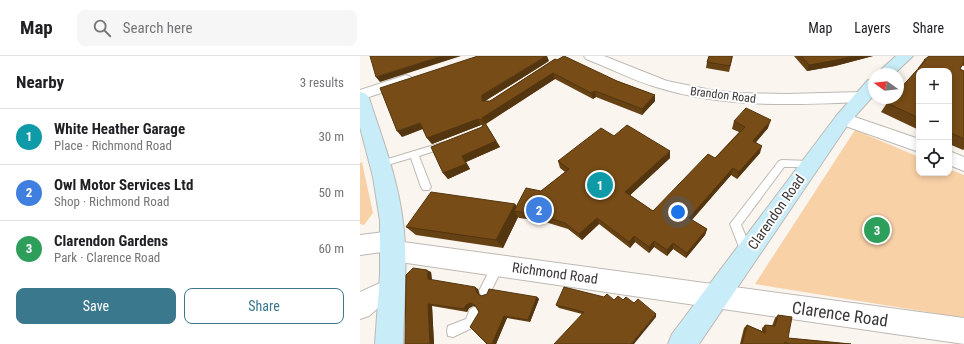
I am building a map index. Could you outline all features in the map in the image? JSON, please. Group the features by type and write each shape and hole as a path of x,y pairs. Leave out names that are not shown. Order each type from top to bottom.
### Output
{"street":[{"name":"Brandon Road","path":"591,56 662,84 716,96 783,100 868,90"},
{"path":"891,68 905,56"},
{"path":"389,344 393,246 390,205 381,164 360,96 419,76"},
{"name":"Clarendon Road","path":"682,344 810,164 843,119 868,90"},
{"path":"843,119 916,145"},
{"path":"952,159 964,164"},
{"name":"Richmond Road","path":"360,245 380,244 498,265 716,296"},
{"path":"360,308 369,300 391,290"},
{"name":"Clarence Road","path":"716,296 964,331"}],"lane":[{"path":"964,68 958,77 964,80"},
{"path":"381,164 433,149 454,141"},
{"path":"414,154 426,187"},
{"path":"485,291 498,265"},
{"path":"453,331 470,323 474,313"}],"shaded area":[{"path":"855,130 916,156 916,176 952,176 952,170 964,175 964,318 755,284"},
{"path":"362,162 373,213 364,225 360,224 360,163"}],"building":[{"path":"370,56 442,56 376,77"},
{"path":"478,56 546,56 482,95 482,101 490,101 555,59 557,60 564,56 617,81 655,95 642,109 595,91 591,93 553,73 482,118 496,141 462,156 466,164 443,173 431,147 482,127 484,123 482,120 478,119 427,138 420,123 397,131 380,88"},
{"path":"709,56 732,56 730,66 707,62"},
{"path":"801,56 854,56 809,65"},
{"path":"929,56 964,56 964,62 960,69 964,71 964,139 952,133 952,68 919,68 926,60 924,60"},
{"path":"916,71 916,117 889,104 904,104 904,84"},
{"path":"746,108 771,120 753,141 762,146 739,172 733,168 689,218 707,229 687,253 673,243 667,250 654,241 649,247 634,236 629,242 597,218 579,234 565,223 539,215 514,211 526,188 541,191 569,169 558,161 601,128 614,136 627,125 670,151 625,192 653,211 708,154 715,158 745,127 734,121"},
{"path":"431,192 515,204 496,240 406,227"},
{"path":"413,268 427,270 428,279 475,287 477,293 481,296 487,294 489,289 537,297 528,320 504,316 492,344 487,344 470,327 479,312 475,305 470,303 466,305 464,309 428,304 430,344 405,344 406,275"},
{"path":"564,287 604,297 607,294 614,300 618,296 623,300 626,297 634,303 638,299 656,314 631,344 554,344 584,312 556,305"},
{"path":"778,315 792,317 788,338 851,344 789,344 785,342 784,344 742,344 747,325 765,333 765,325 775,326"}],"place":[{"name":"White Heather Garage","path":"600,185"},
{"name":"Owl Motor Services Ltd","path":"539,210"},
{"name":"Clarendon Gardens","path":"877,230"}]}
